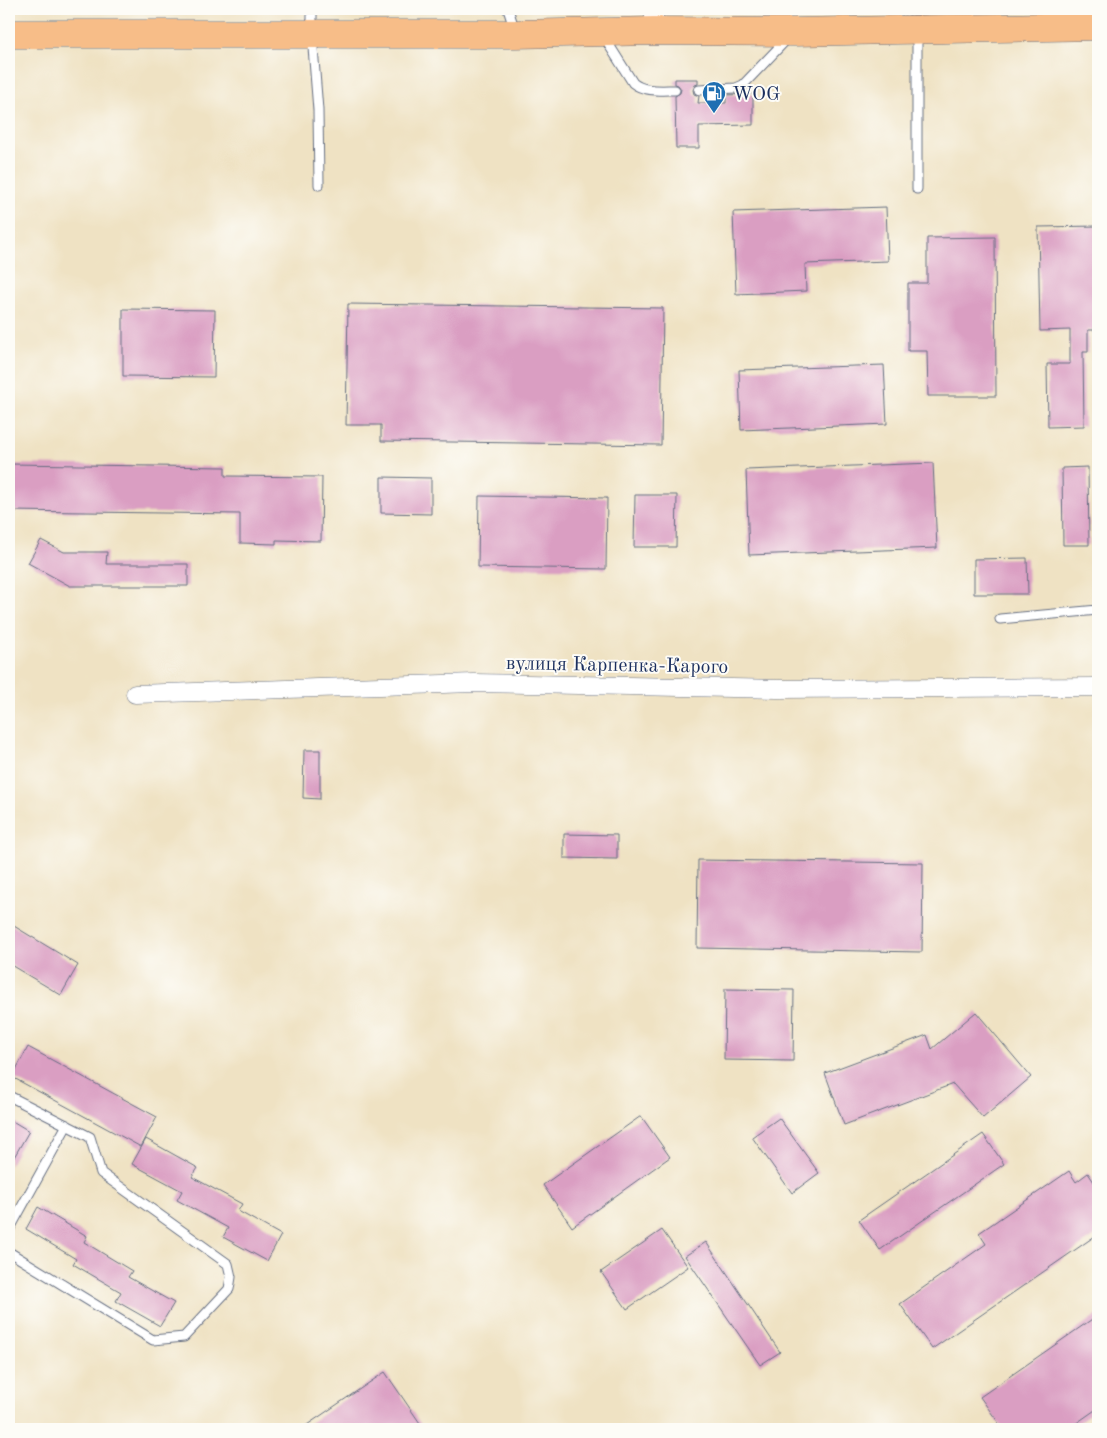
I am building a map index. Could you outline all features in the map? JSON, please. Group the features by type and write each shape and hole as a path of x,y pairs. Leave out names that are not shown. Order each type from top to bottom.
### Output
{"highway":[{"path":"9,34 312,22 512,21 601,33 654,20 794,32 1098,26"}],"street":[{"name":"вулиця Карпенка-Карого","path":"134,694 474,683 777,688 1098,687"}],"lane":[{"path":"312,22 318,110 319,186"},
{"path":"917,189 918,29"},
{"path":"699,90 736,88 743,85 794,32"},
{"path":"601,33 633,83 638,87 675,90"},
{"path":"1000,618 1098,610"},
{"path":"9,1096 90,1137 101,1173 228,1264 231,1277 230,1289 184,1337 153,1340 9,1252"},
{"path":"9,1230 67,1126"}],"building":[{"name":"WOG","path":"675,79 698,79 698,84 695,85 693,90 694,94 699,96 698,103 726,103 726,95 753,94 753,125 699,126 699,148 676,148 675,96 680,93 681,89 675,84"},
{"path":"886,207 888,261 805,264 806,291 736,294 733,212"},
{"path":"1098,226 1098,330 1088,330 1088,352 1083,352 1084,426 1048,427 1047,364 1070,364 1070,330 1040,331 1038,227"},
{"path":"995,237 996,396 928,396 927,351 908,351 908,283 927,283 927,238"},
{"path":"348,304 663,308 661,445 381,441 381,425 346,425"},
{"path":"123,309 215,310 214,377 123,376"},
{"path":"884,365 887,424 741,430 739,370"},
{"path":"933,463 937,548 749,555 746,470"},
{"path":"9,464 225,467 225,476 322,477 321,541 276,540 276,544 240,543 240,514 9,511"},
{"path":"1088,467 1089,545 1063,545 1062,468"},
{"path":"381,477 431,478 431,514 381,513"},
{"path":"635,495 677,495 676,547 634,547"},
{"path":"479,496 607,498 606,569 478,567"},
{"path":"41,540 64,552 107,552 106,564 188,564 188,586 70,586 28,563"},
{"path":"1027,558 1028,594 974,594 974,559"},
{"path":"304,750 320,750 320,799 303,798"},
{"path":"564,834 617,835 617,859 564,858"},
{"path":"698,860 923,863 922,952 697,948"},
{"path":"9,923 78,965 61,995 9,964"},
{"path":"725,989 794,990 793,1061 724,1060"},
{"path":"976,1012 1031,1077 983,1118 953,1084 844,1125 825,1073 927,1035 932,1049"},
{"path":"28,1047 157,1117 141,1147 12,1077"},
{"path":"641,1116 670,1157 572,1227 543,1185"},
{"path":"779,1118 819,1173 792,1193 752,1137"},
{"path":"9,1119 29,1131 9,1166"},
{"path":"983,1134 1004,1164 880,1250 859,1220"},
{"path":"146,1139 198,1168 192,1177 242,1204 238,1211 281,1235 267,1261 223,1237 228,1228 177,1200 182,1191 132,1164"},
{"path":"1069,1171 1076,1182 1088,1173 1098,1188 1098,1234 932,1349 900,1304 986,1244 979,1233"},
{"path":"38,1207 87,1236 84,1242 132,1271 128,1277 174,1303 160,1326 116,1301 121,1292 73,1264 76,1259 26,1229"},
{"path":"662,1230 688,1267 627,1309 601,1272"},
{"path":"706,1242 780,1352 760,1365 685,1256"},
{"path":"1098,1315 1098,1408 1068,1429 1003,1429 980,1397"},
{"path":"385,1372 424,1429 301,1429"}],"place":[{"name":"WOG","path":"714,114"}]}
